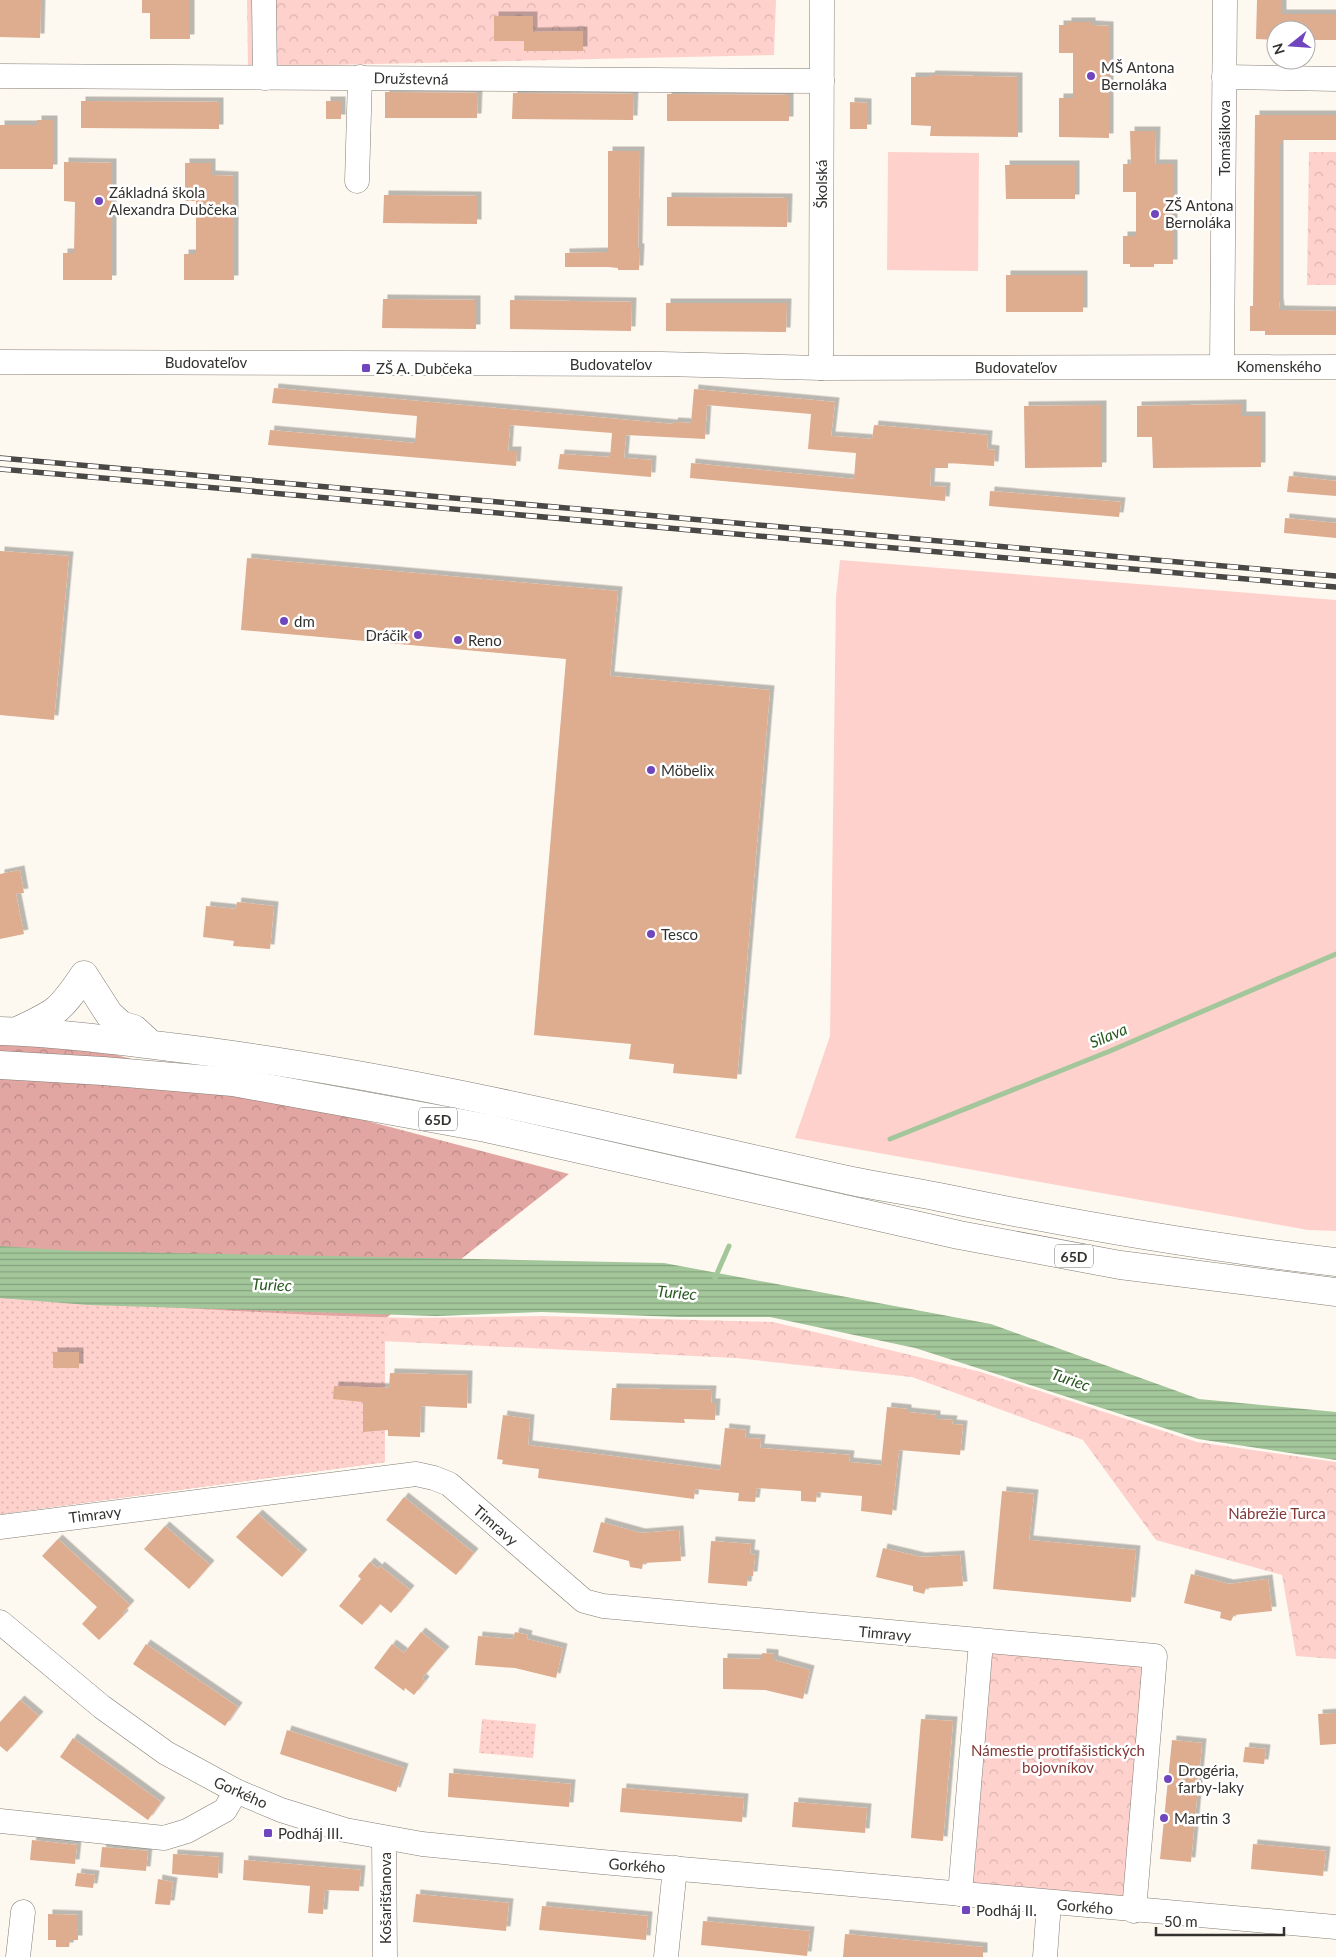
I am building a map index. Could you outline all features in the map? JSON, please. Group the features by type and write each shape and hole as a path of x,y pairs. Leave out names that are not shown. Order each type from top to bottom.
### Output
{"main road":[{"path":"7,1032 48,1017 62,1007 84,975 109,1014 121,1025 134,1028 150,1045"},
{"name":"65D","path":"7,1032 78,1036 333,1070 487,1099 856,1182 1017,1212 1264,1254 1336,1262"},
{"name":"65D","path":"0,1065 102,1070 233,1082 486,1128 958,1235 1120,1265 1336,1292"}],"street":[{"path":"264,0 265,78"},
{"name":"Školská","path":"821,368 822,0"},
{"name":"Tomášikova","path":"1222,366 1225,0"},
{"name":"Družstevná","path":"0,76 822,81"},
{"path":"357,181 360,77"},
{"path":"1224,77 1336,79"},
{"name":"Budovateľov","path":"0,362 662,364 821,368 1222,366"},
{"name":"Komenského","path":"1222,366 1336,367"},
{"name":"Timravy","path":"0,1527 416,1474 449,1484 584,1601 603,1606 981,1642 1155,1656 1134,1911"},
{"name":"Gorkého","path":"0,1622 102,1708 166,1753 236,1791 307,1819 384,1839 1134,1911 1336,1927"},
{"path":"960,1894 981,1642"},
{"path":"0,1821 164,1838 187,1831 225,1810 236,1791"},
{"name":"Košarišťanova","path":"384,1839 386,1957"},
{"path":"666,1957 674,1868"},
{"path":"1045,1957 1049,1903"},
{"path":"18,1957 23,1912"}],"green space":[{"path":"247,0 776,0 774,55 248,67"},
{"path":"888,152 979,153 978,271 887,270"},
{"path":"1309,152 1336,152 1336,285 1307,285"},
{"path":"840,560 1336,600 1336,1231 1308,1230 795,1138 830,1036 836,597"},
{"path":"0,1017 94,1044 109,1053 569,1174 385,1319 385,1462 0,1514"},
{"path":"0,1298 385,1319 385,1462 0,1514"},
{"name":"Nábrežie Turca","path":"137,1310 412,1318 543,1316 773,1322 981,1372 1197,1442 1336,1462 1336,1659 1296,1656 1282,1575 1156,1540 1083,1440 912,1377 735,1358 299,1337"},
{"name":"Námestie protifašistických bojovníkov","path":"981,1642 1155,1656 1134,1911 960,1894"},
{"path":"482,1719 536,1724 533,1758 479,1753"}],"water":[{"name":"Turiec","path":"0,1246 77,1251 664,1263 991,1324 1199,1399 1336,1412 1336,1460 1198,1439 915,1348 770,1317 679,1317 542,1312 436,1316 88,1305 0,1298"}],"building":[{"path":"0,0 41,0 40,38 0,37"},
{"path":"142,0 190,0 190,39 150,39 150,13 142,13"},
{"path":"1257,0 1282,0 1282,14 1336,14 1336,40 1316,40 1316,20 1266,20 1266,40 1256,39"},
{"path":"494,16 533,16 533,32 583,31 583,51 524,51 524,41 494,41"},
{"name":"MŠ Antona Bernoláka","path":"1067,22 1091,22 1091,25 1109,26 1109,138 1059,137 1059,98 1073,98 1073,53 1059,53 1059,25 1067,25"},
{"path":"931,75 1018,77 1018,137 930,136 931,126 911,125 911,77 930,77"},
{"path":"385,92 478,93 477,118 385,118"},
{"path":"513,93 634,94 633,120 512,119"},
{"path":"667,94 789,95 789,121 667,121"},
{"path":"81,101 219,102 219,129 81,128"},
{"path":"326,101 341,101 341,119 326,119"},
{"path":"850,102 867,103 867,129 850,129"},
{"path":"1255,115 1336,115 1336,140 1282,140 1282,144 1279,144 1279,302 1280,310 1336,311 1336,335 1265,335 1265,331 1250,331 1250,306 1253,306"},
{"path":"37,120 53,120 53,169 0,169 0,125 37,125"},
{"name":"ZŠ Antona Bernoláka","path":"1130,131 1156,131 1155,164 1173,164 1173,264 1154,264 1154,267 1130,267 1130,264 1123,264 1123,236 1136,236 1136,192 1123,192 1123,164 1131,164"},
{"path":"608,151 640,151 639,270 618,270 618,268 608,267 565,267 565,253 608,252"},
{"path":"64,162 112,163 112,280 63,280 63,253 74,253 75,202 64,201"},
{"path":"185,163 211,163 211,175 234,176 234,280 184,280 184,254 196,254 196,201 185,201"},
{"path":"1005,165 1075,165 1075,199 1006,199"},
{"path":"384,195 477,196 477,224 383,223"},
{"path":"667,197 788,198 787,227 667,226"},
{"path":"1006,275 1083,275 1083,312 1006,312"},
{"path":"383,299 476,300 476,329 382,328"},
{"path":"510,300 632,302 631,331 510,329"},
{"path":"666,303 787,303 786,332 666,331"},
{"path":"274,388 673,424 674,422 691,423 694,389 835,402 831,436 872,439 874,425 988,435 987,449 995,450 994,466 948,463 948,468 931,468 930,486 946,487 945,501 690,478 691,463 854,479 856,453 808,449 811,414 707,405 705,439 626,435 624,458 652,460 651,477 558,469 560,454 610,457 612,433 510,425 508,451 517,451 516,466 268,445 270,430 415,443 417,416 272,403"},
{"path":"1242,404 1242,416 1261,416 1261,467 1153,468 1152,437 1137,437 1137,406"},
{"path":"1102,405 1102,467 1025,468 1024,406"},
{"path":"1289,476 1336,481 1336,496 1287,492"},
{"path":"990,491 1121,502 1119,517 989,506"},
{"path":"1285,518 1336,523 1336,538 1284,533"},
{"path":"0,551 69,556 54,720 0,715"},
{"path":"247,558 618,591 610,676 770,690 737,1079 673,1073 674,1064 629,1059 631,1044 534,1035 566,659 241,630"},
{"path":"20,870 24,893 16,894 24,934 0,939 0,874"},
{"path":"237,902 274,906 270,949 233,946 234,941 203,937 206,906 236,909"},
{"path":"53,1352 79,1352 79,1368 53,1368"},
{"path":"390,1373 468,1375 467,1408 421,1406 420,1437 388,1436 388,1430 363,1432 363,1402 333,1399 334,1386 389,1388"},
{"path":"612,1388 712,1390 711,1403 716,1403 715,1420 684,1419 685,1423 610,1420"},
{"path":"887,1407 907,1409 907,1412 936,1415 936,1419 953,1420 952,1424 963,1425 960,1455 899,1450 892,1515 861,1511 862,1496 817,1492 816,1502 801,1501 801,1491 757,1488 755,1502 738,1501 739,1493 695,1489 694,1499 538,1478 539,1469 502,1464 503,1460 497,1459 503,1415 530,1419 528,1445 720,1470 725,1428 746,1430 745,1438 761,1439 760,1448 850,1455 849,1462 881,1465"},
{"path":"1002,1491 1034,1494 1029,1540 1136,1550 1131,1602 993,1589"},
{"path":"404,1497 474,1553 456,1575 386,1520"},
{"path":"258,1514 303,1554 282,1577 236,1537"},
{"path":"601,1522 641,1533 679,1530 681,1561 643,1563 642,1569 630,1567 629,1561 593,1552"},
{"path":"165,1526 210,1565 189,1589 144,1549"},
{"path":"58,1539 130,1605 123,1613 124,1615 99,1640 82,1624 97,1607 42,1556"},
{"path":"711,1541 751,1544 750,1554 755,1555 753,1576 748,1576 747,1586 708,1583"},
{"path":"883,1548 921,1557 960,1555 963,1586 926,1588 924,1594 913,1591 913,1586 876,1577"},
{"path":"370,1562 378,1569 380,1566 410,1590 391,1613 380,1604 362,1625 339,1606 361,1579 358,1576"},
{"path":"1191,1574 1229,1584 1268,1579 1272,1611 1234,1615 1231,1621 1220,1618 1221,1612 1184,1603"},
{"path":"421,1632 445,1651 422,1678 425,1681 414,1695 405,1688 404,1691 374,1668 392,1644 404,1653"},
{"path":"515,1632 528,1635 527,1639 563,1648 556,1678 515,1668 475,1665 478,1636 513,1639"},
{"path":"146,1644 238,1707 225,1726 133,1664"},
{"path":"762,1653 774,1654 774,1660 810,1670 803,1699 765,1690 723,1689 723,1658 762,1659"},
{"path":"20,1700 39,1716 7,1752 0,1746 0,1722"},
{"path":"1336,1713 1336,1744 1320,1745 1318,1714"},
{"path":"921,1719 953,1721 943,1841 911,1838"},
{"path":"287,1730 404,1768 396,1792 280,1754"},
{"path":"73,1738 161,1802 148,1820 60,1757"},
{"path":"1172,1740 1202,1743 1191,1862 1160,1859"},
{"path":"1245,1747 1266,1749 1264,1764 1243,1762"},
{"path":"449,1773 571,1784 569,1807 448,1797"},
{"path":"622,1788 744,1798 742,1822 620,1812"},
{"path":"794,1802 867,1808 865,1833 792,1827"},
{"path":"32,1840 77,1845 75,1864 30,1860"},
{"path":"1253,1844 1326,1851 1323,1876 1251,1869"},
{"path":"102,1847 148,1851 146,1871 100,1867"},
{"path":"173,1854 219,1857 218,1878 172,1874"},
{"path":"244,1860 361,1870 359,1891 325,1890 323,1914 308,1913 310,1886 243,1880"},
{"path":"77,1873 95,1875 93,1888 75,1886"},
{"path":"158,1879 173,1882 170,1905 155,1904"},
{"path":"416,1894 509,1903 506,1931 413,1922"},
{"path":"542,1906 648,1916 646,1940 539,1930"},
{"path":"48,1914 78,1915 78,1940 70,1940 69,1947 56,1947 56,1940 48,1940"},
{"path":"703,1921 810,1931 807,1956 701,1945"},
{"path":"845,1934 983,1947 983,1957 843,1957"}],"waterway":[{"name":"Silava","path":"890,1139 1110,1051 1336,954"},
{"name":"Silava","path":"715,1278 729,1246"}],"railway":[{"path":"0,458 1336,576"},
{"path":"0,469 1336,587"}],"place":[{"name":"MŠ Antona Bernoláka","path":"1091,76"},
{"name":"Základná škola Alexandra Dubčeka","path":"99,201"},
{"name":"ZŠ Antona Bernoláka","path":"1155,214"},
{"name":"ZŠ A. Dubčeka","path":"366,368"},
{"name":"dm","path":"284,621"},
{"name":"Dráčik","path":"418,635"},
{"name":"Reno","path":"458,640"},
{"name":"Möbelix","path":"651,770"},
{"name":"Tesco","path":"651,934"},
{"name":"Drogéria, farby-laky","path":"1168,1779"},
{"name":"Martin 3","path":"1164,1818"},
{"name":"Podháj III.","path":"268,1833"},
{"name":"Podháj II.","path":"966,1910"}]}
